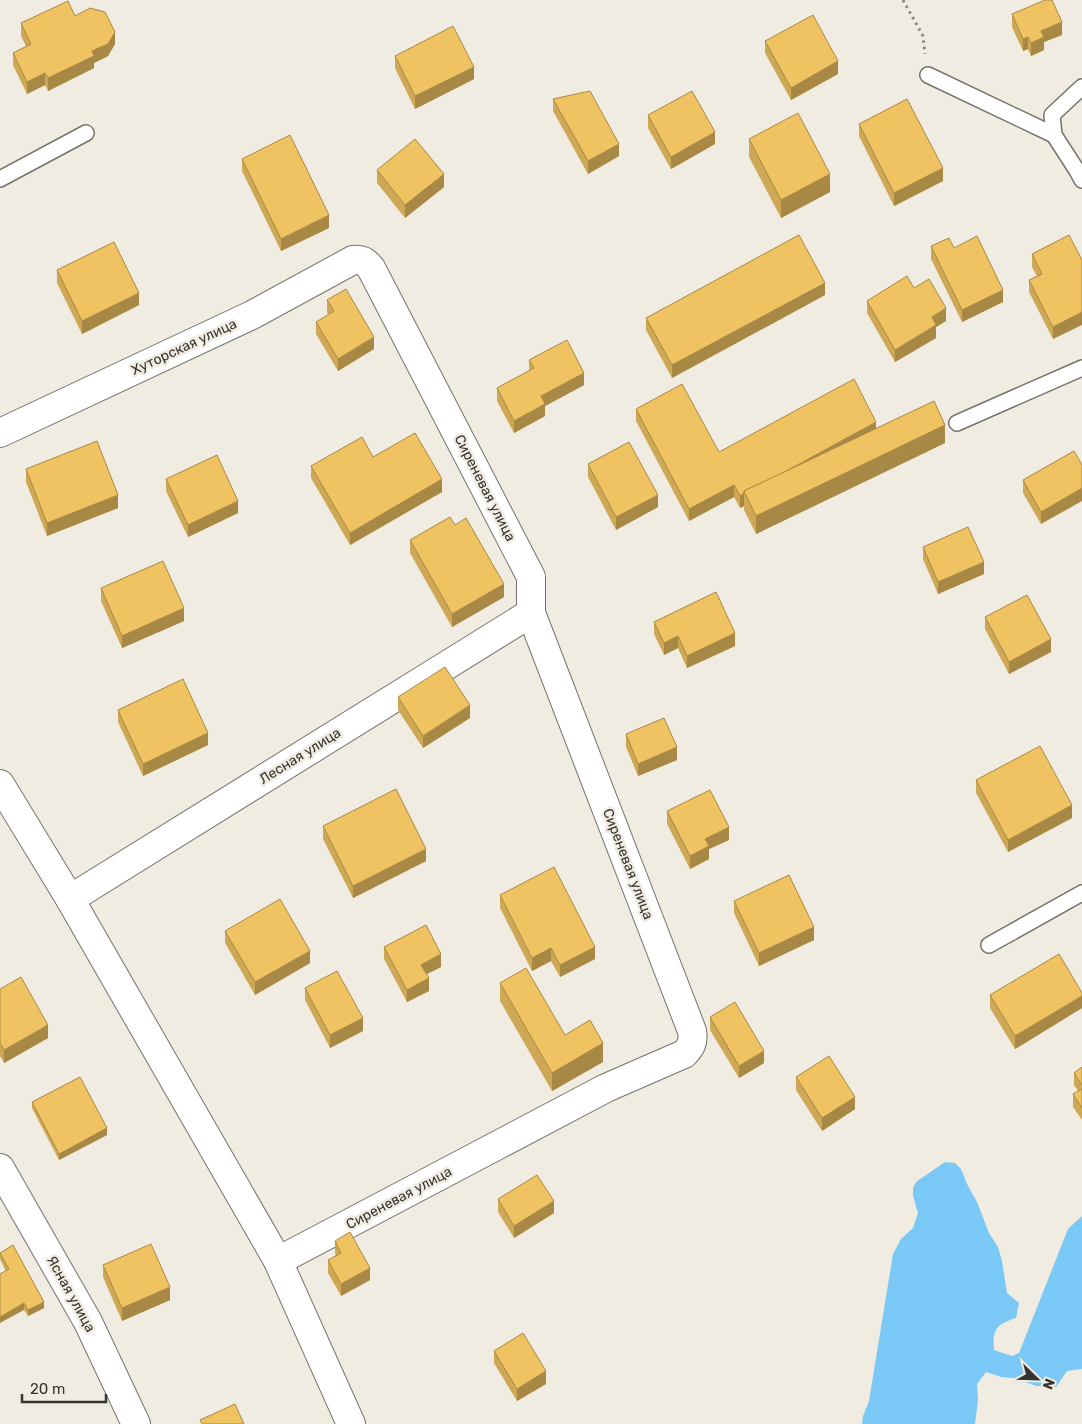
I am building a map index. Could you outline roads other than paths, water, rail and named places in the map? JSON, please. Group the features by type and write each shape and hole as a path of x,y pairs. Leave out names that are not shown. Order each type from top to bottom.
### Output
{"street":[{"name":"Хуторская улица","path":"0,433 252,315 353,260 366,262"},
{"name":"Сиреневая улица","path":"278,1261 606,1088 684,1054 690,1048 693,1040 692,1031 531,613 531,577 366,262"},
{"name":"Лесная улица","path":"70,899 531,613"},
{"path":"0,784 70,899 278,1261 351,1424"},
{"name":"Ясная улица","path":"3,1181 88,1322 136,1424"}],"lane":[{"path":"928,75 1054,135"},
{"path":"1082,88 1052,116 1054,135 1082,180"},
{"path":"0,179 86,133"},
{"path":"957,423 1082,368"},
{"path":"989,945 1082,893"}],"water":[{"path":"945,1162 955,1163 961,1169 989,1233 998,1247 1007,1293 1019,1303 1016,1318 997,1328 994,1337 994,1350 1012,1356 1019,1353 1068,1229 1082,1216 1082,1369 1067,1371 1056,1387 1036,1386 1014,1378 1001,1377 986,1372 977,1384 978,1400 975,1424 862,1424 869,1401 893,1254 901,1239 913,1228 918,1213 913,1196 913,1188 916,1182"}]}
